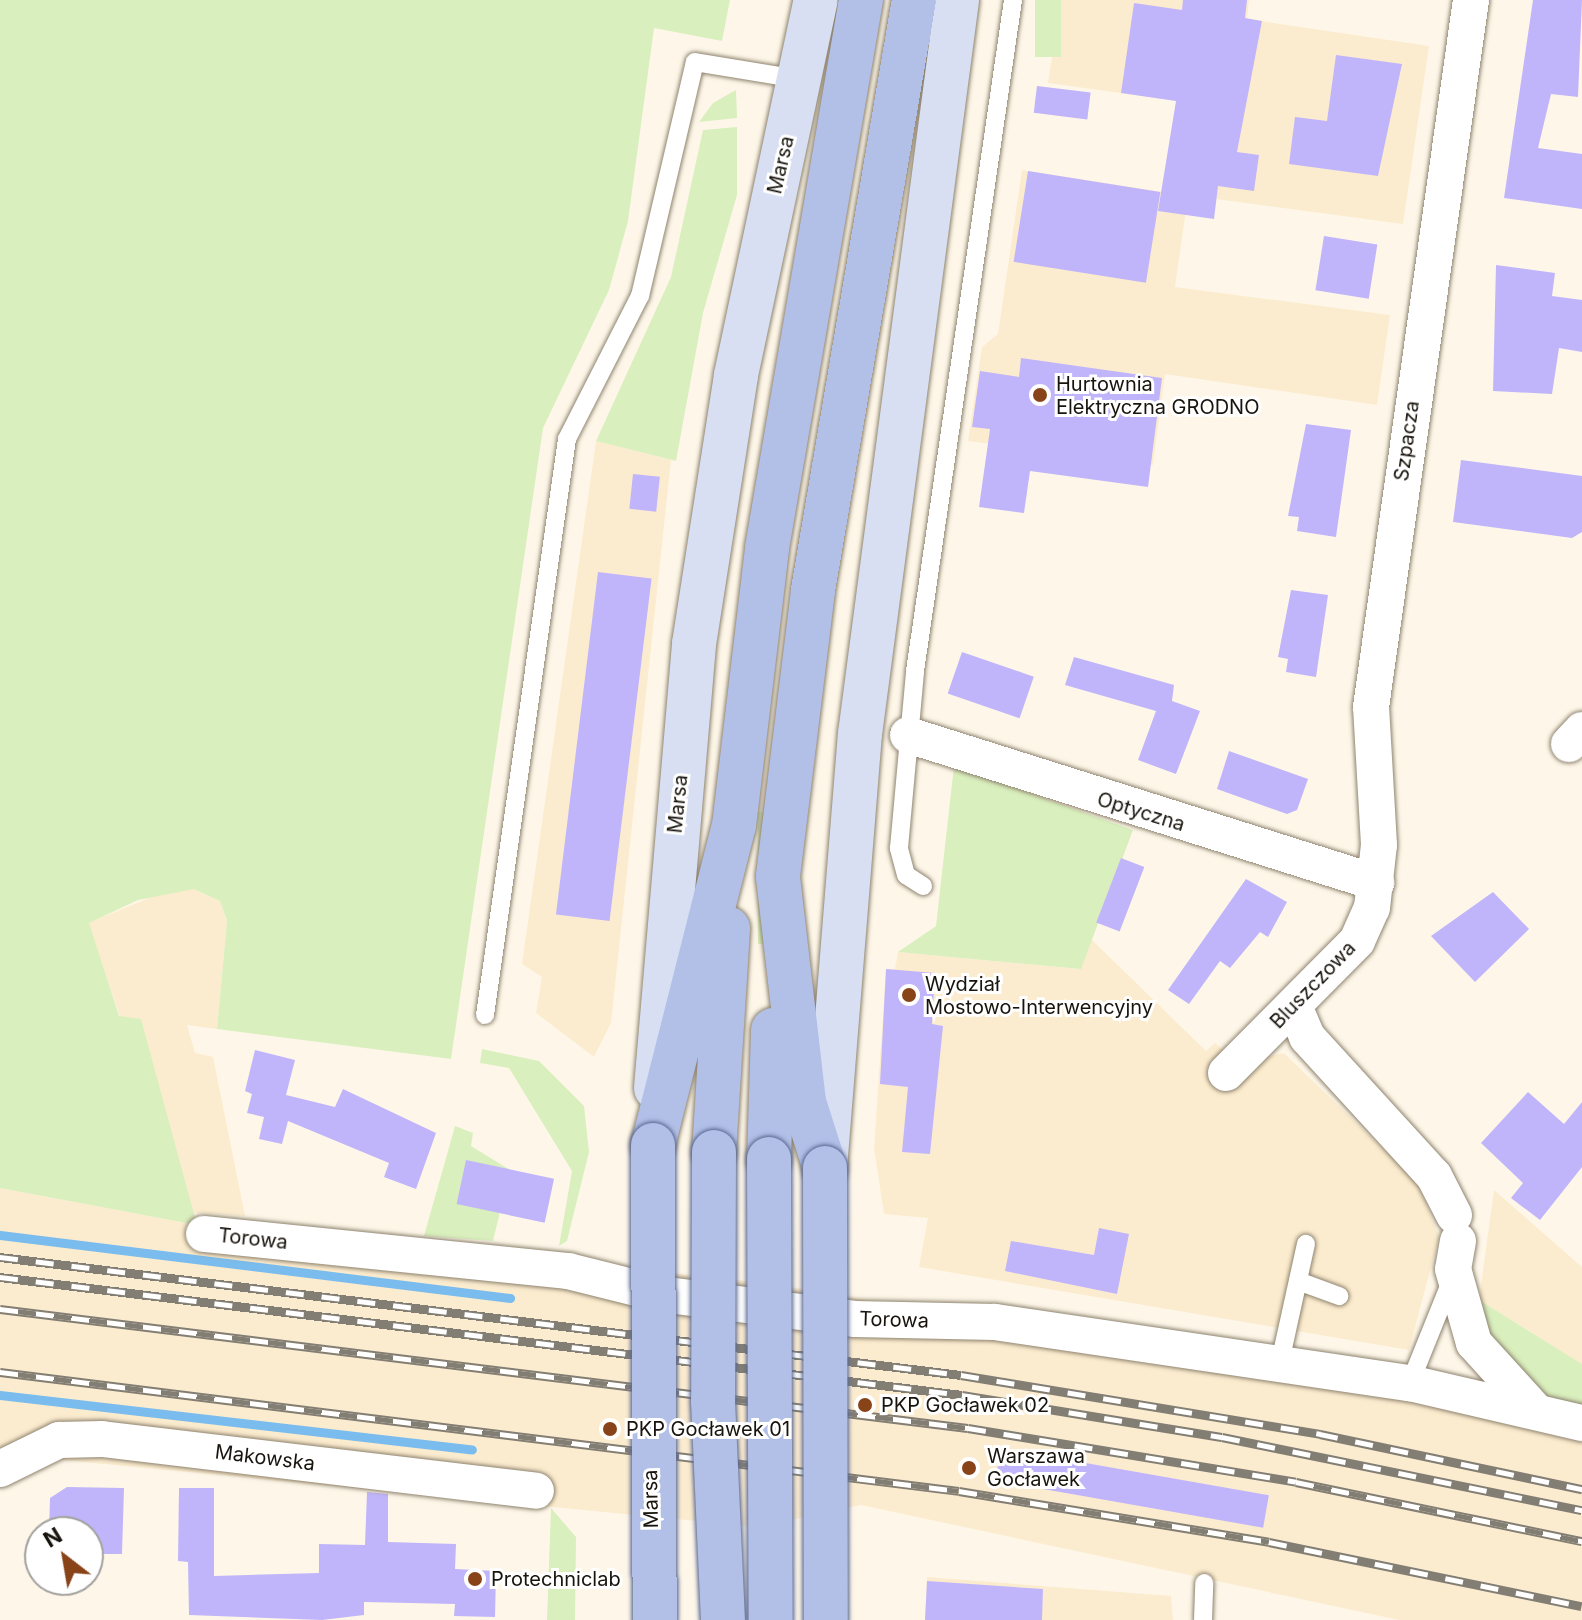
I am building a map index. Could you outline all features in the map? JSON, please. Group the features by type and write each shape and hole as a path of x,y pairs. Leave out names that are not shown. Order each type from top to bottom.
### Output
{"main road":[{"name":"Marsa","path":"655,1620 653,1145 694,644 736,375 816,0"},
{"path":"723,1620 713,1401 714,1152 734,826 767,548 861,0"},
{"path":"771,1620 769,1159 778,876 813,590 914,0"},
{"path":"826,1620 825,1168 860,734 957,0"},
{"path":"653,1145 734,826"},
{"path":"778,876 804,1102 825,1168"}],"street":[{"name":"Szpacza","path":"1376,883 1371,707 1471,0"},
{"name":"Optyczna","path":"908,735 1376,883"},
{"name":"Bluszczowa","path":"1226,1073 1357,941 1376,883"},
{"path":"1294,1006 1307,1037 1434,1176 1455,1242 1474,1343 1535,1409"},
{"name":"Torowa","path":"204,1234 568,1271 660,1294 854,1319 995,1322 1410,1383 1535,1409 1582,1423"},
{"name":"Makowska","path":"0,1469 59,1440 108,1439 536,1491"}],"lane":[{"path":"923,886 900,861 908,735 1013,0"},
{"path":"485,1015 567,439 640,296 695,62 801,79"},
{"path":"1410,1383 1446,1305 1455,1242"},
{"path":"1280,1362 1306,1244"},
{"path":"1298,1281 1339,1296"},
{"path":"1203,1620 1204,1583"}],"shaded area":[{"path":"1061,0 1249,0 1247,19 1429,46 1403,224 1208,198 1215,106 1048,83"},
{"path":"1022,170 1188,196 1175,287 1390,315 1377,405 1165,374 1153,465 968,441 982,347 998,334"},
{"path":"596,441 671,460 611,1023 594,1057 536,1013 542,977 522,964"},
{"path":"171,889 194,889 220,901 227,922 217,1029 187,1025 195,1053 213,1057 245,1216 186,1212 88,923"},
{"path":"1091,939 1206,1051 1215,1043 1232,1058 1226,1073 1239,1086 1265,1057 1284,1053 1418,1183 1439,1237 1409,1350 919,1267 928,1218 884,1214 874,1148 886,969 895,969 898,952 1080,969"},
{"path":"0,1188 197,1225 767,1283 1469,1404 1582,1435 1582,1620 1399,1620 861,1505 759,1527 0,1454"},
{"path":"1494,1190 1582,1267 1582,1364 1479,1300"},
{"path":"927,1577 1171,1596 1173,1620 925,1620"}],"green space":[{"path":"0,0 730,0 722,41 654,28 628,221 609,290 543,428 451,1059 217,1029 227,921 220,901 194,889 138,900 89,923 119,1016 141,1019 197,1225 0,1188"},
{"path":"1035,0 1061,0 1061,57 1035,57"},
{"path":"736,90 737,118 699,122 713,103"},
{"path":"737,127 737,195 703,313 676,461 596,441 671,277 703,130"},
{"path":"954,766 1133,830 1081,969 898,952 936,926"},
{"path":"758,812 766,812 766,944 758,944"},
{"path":"482,1049 539,1061 584,1106 589,1152 567,1241 559,1246 572,1171 509,1068 480,1063"},
{"path":"455,1126 473,1133 471,1146 510,1170 493,1241 424,1236"},
{"path":"1479,1300 1582,1364 1582,1409 1533,1393 1492,1353"},
{"path":"551,1508 576,1537 575,1620 547,1620"}],"building":[{"path":"1183,0 1247,0 1245,18 1262,21 1237,152 1259,155 1254,191 1218,186 1214,219 1158,211 1176,101 1121,93 1134,3 1182,10"},
{"path":"1533,0 1582,0 1578,97 1551,94 1538,148 1582,154 1582,209 1504,198"},
{"path":"1336,55 1402,64 1378,176 1289,164 1295,117 1327,121"},
{"path":"1037,86 1091,93 1087,119 1034,113"},
{"path":"1028,171 1160,192 1146,283 1014,262"},
{"path":"1324,236 1377,244 1369,299 1315,290"},
{"path":"1496,265 1555,273 1552,296 1582,300 1582,352 1559,348 1552,394 1493,391"},
{"path":"1021,358 1162,378 1148,487 1030,471 1024,513 979,507 990,429 972,427 980,371 1019,377"},
{"path":"1306,424 1351,430 1336,537 1297,531 1299,517 1288,516"},
{"path":"1461,460 1582,476 1582,532 1572,538 1453,522"},
{"path":"633,474 660,477 656,512 629,509"},
{"path":"598,572 652,579 610,921 556,914"},
{"path":"1291,590 1328,595 1316,677 1286,672 1288,659 1278,657"},
{"path":"962,652 1034,677 1020,718 948,694"},
{"path":"1074,657 1174,685 1172,701 1200,711 1176,774 1138,760 1156,711 1065,685"},
{"path":"1229,751 1308,779 1297,810 1287,814 1217,789"},
{"path":"1121,858 1144,867 1120,931 1096,922"},
{"path":"1246,879 1287,902 1268,937 1260,932 1230,968 1220,961 1189,1004 1168,990"},
{"path":"1493,892 1529,929 1475,982 1431,936"},
{"path":"886,969 935,973 932,1024 943,1026 930,1154 902,1152 908,1087 880,1084"},
{"path":"255,1050 295,1060 286,1095 335,1107 343,1089 436,1133 416,1189 384,1177 389,1163 288,1121 282,1144 259,1139 264,1117 247,1113 252,1094 245,1091"},
{"path":"1528,1092 1564,1124 1582,1102 1582,1167 1540,1220 1511,1198 1523,1183 1481,1143"},
{"path":"466,1160 554,1179 545,1223 457,1204"},
{"path":"1099,1228 1129,1234 1117,1294 1005,1271 1011,1241 1094,1255"},
{"path":"1001,1448 1269,1495 1263,1528 995,1480"},
{"path":"67,1487 124,1488 122,1554 104,1554 104,1516 49,1516 50,1498"},
{"path":"179,1488 214,1488 214,1576 319,1573 319,1544 365,1545 367,1492 388,1494 388,1542 456,1544 455,1569 496,1571 495,1617 454,1616 455,1604 364,1602 364,1615 322,1620 189,1615 188,1562 178,1561"},
{"path":"927,1581 1043,1589 1042,1620 925,1620"}],"waterway":[{"path":"0,1235 510,1298"},
{"path":"0,1395 472,1450"}],"railway":[{"path":"0,1257 961,1375 1320,1434 1582,1489"},
{"path":"0,1277 962,1395 1222,1437 1582,1510"},
{"path":"0,1309 968,1428 1296,1482 1582,1541"},
{"path":"0,1372 959,1491 1269,1542 1582,1606"}],"place":[{"name":"Hurtownia Elektryczna GRODNO","path":"1040,395"},
{"name":"Wydział Mostowo-Interwencyjny","path":"909,995"},
{"name":"PKP Gocławek 02","path":"865,1405"},
{"name":"PKP Gocławek 01","path":"610,1429"},
{"name":"Warszawa Gocławek","path":"969,1468"},
{"name":"Protechniclab","path":"475,1579"}]}
